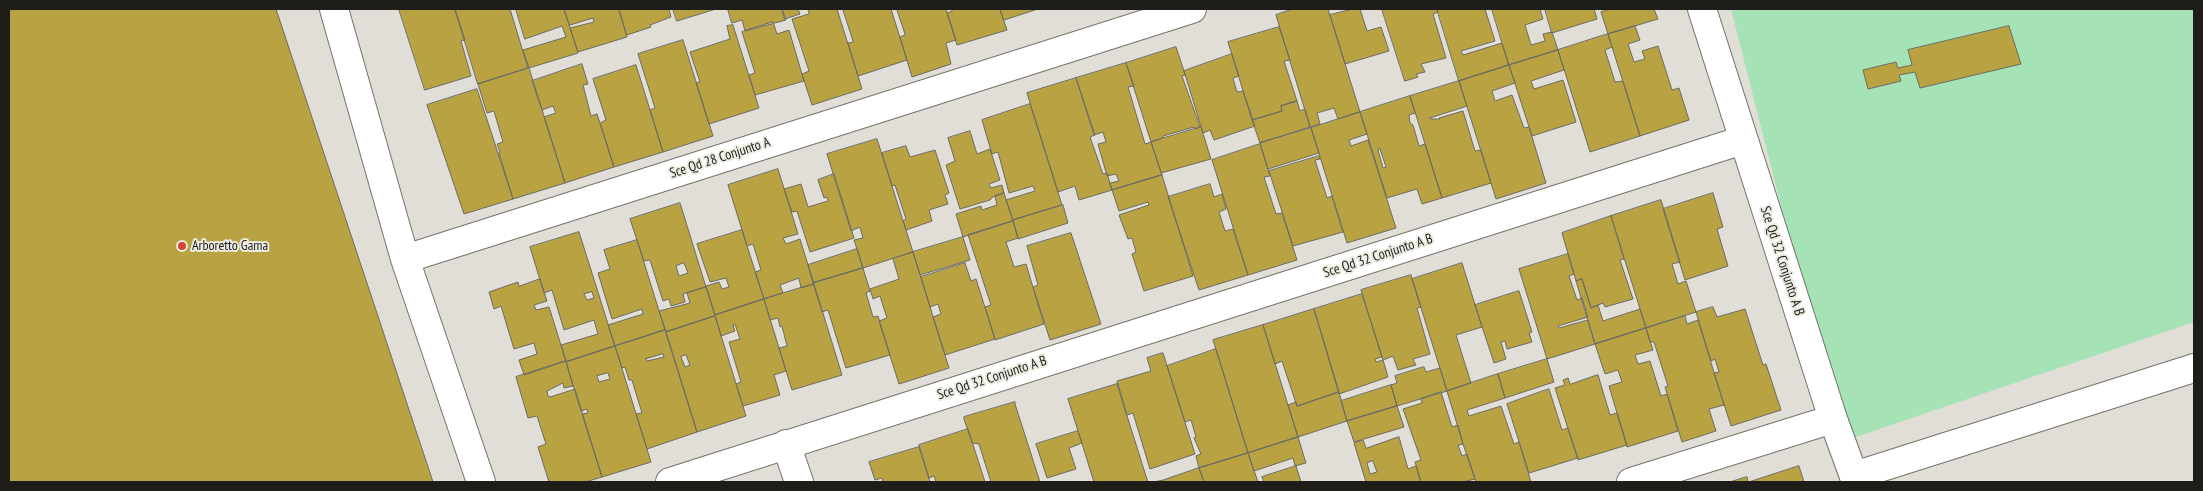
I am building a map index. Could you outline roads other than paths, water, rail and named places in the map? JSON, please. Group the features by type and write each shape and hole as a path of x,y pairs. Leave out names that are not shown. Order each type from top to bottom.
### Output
{"street":[{"path":"334,9 405,259 481,482"},
{"name":"Sce Qd 28 Conjunto A","path":"405,259 1192,9"},
{"path":"1702,9 1743,140"},
{"name":"Sce Qd 32 Conjunto A B","path":"670,482 1743,140 1833,418 1855,479"},
{"path":"1855,479 2194,368"},
{"path":"1631,482 1833,418"},
{"path":"786,444 799,482"}],"place":[{"name":"Arboretto Gama","path":"182,246"}]}
